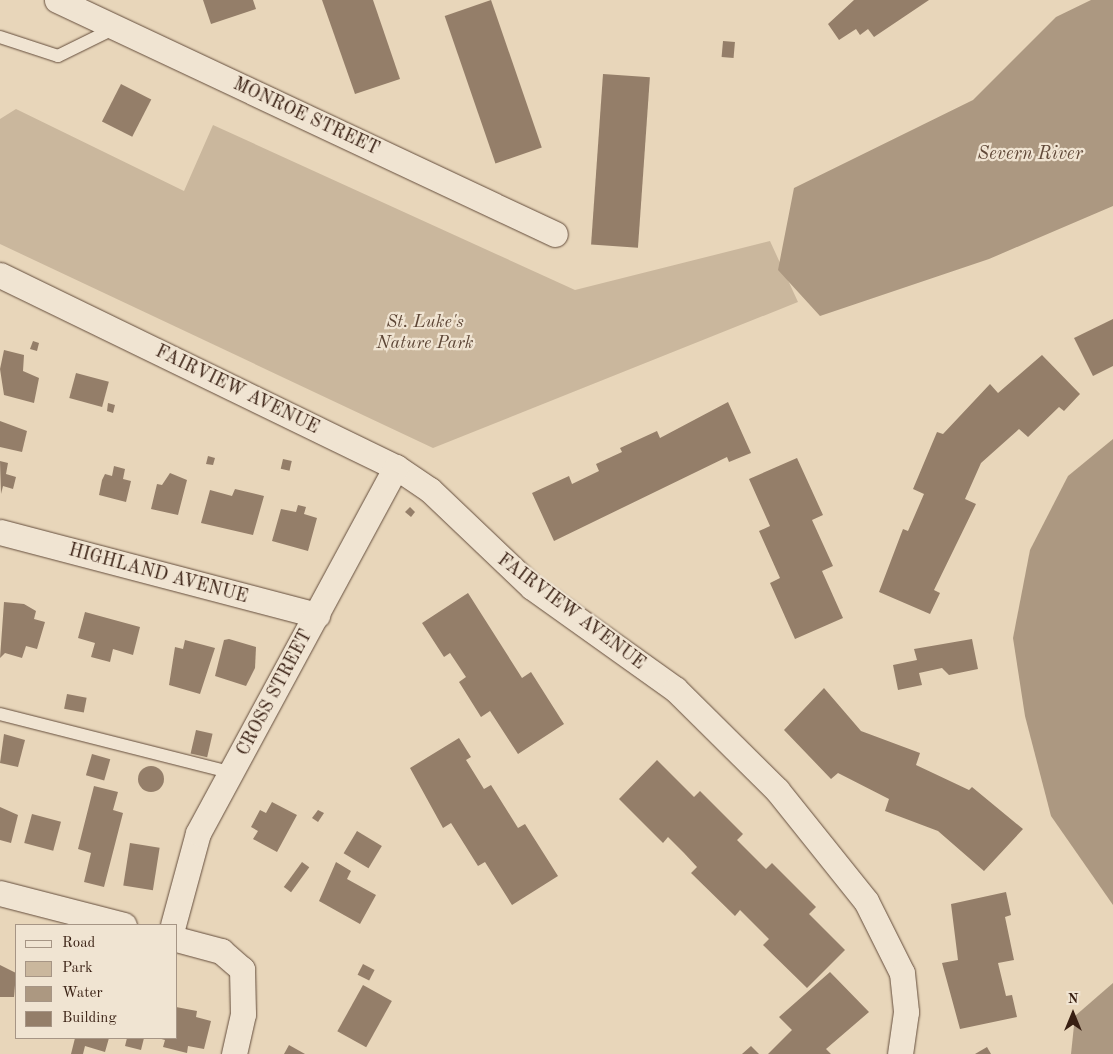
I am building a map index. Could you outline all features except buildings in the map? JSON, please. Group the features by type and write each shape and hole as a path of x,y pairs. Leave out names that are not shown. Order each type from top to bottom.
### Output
{"street":[{"name":"MONROE STREET","path":"56,0 555,234"},
{"name":"FAIRVIEW AVENUE","path":"0,275 396,467 430,490 532,587 675,689 776,790 866,902 902,973 906,1012 900,1054"},
{"name":"CROSS STREET","path":"173,924 198,833 233,773 396,467"},
{"name":"HIGHLAND AVENUE","path":"0,532 317,615"},
{"path":"0,893 120,924"},
{"path":"178,940 221,951 242,968 243,1014 234,1054"}],"lane":[{"path":"0,38 58,56 115,28"},
{"path":"0,714 233,773"}],"green space":[{"name":"St. Luke's Nature Park","path":"16,109 184,191 213,125 575,290 770,241 798,302 433,448 0,244 0,119"}],"water":[{"name":"Severn River","path":"1091,0 1113,0 1113,206 989,259 820,316 778,270 794,188 973,100 1056,17"},
{"path":"1113,439 1113,905 1051,816 1025,716 1013,638 1030,550 1068,476"},
{"path":"1113,983 1113,1054 1071,1054 1075,1016"}]}
